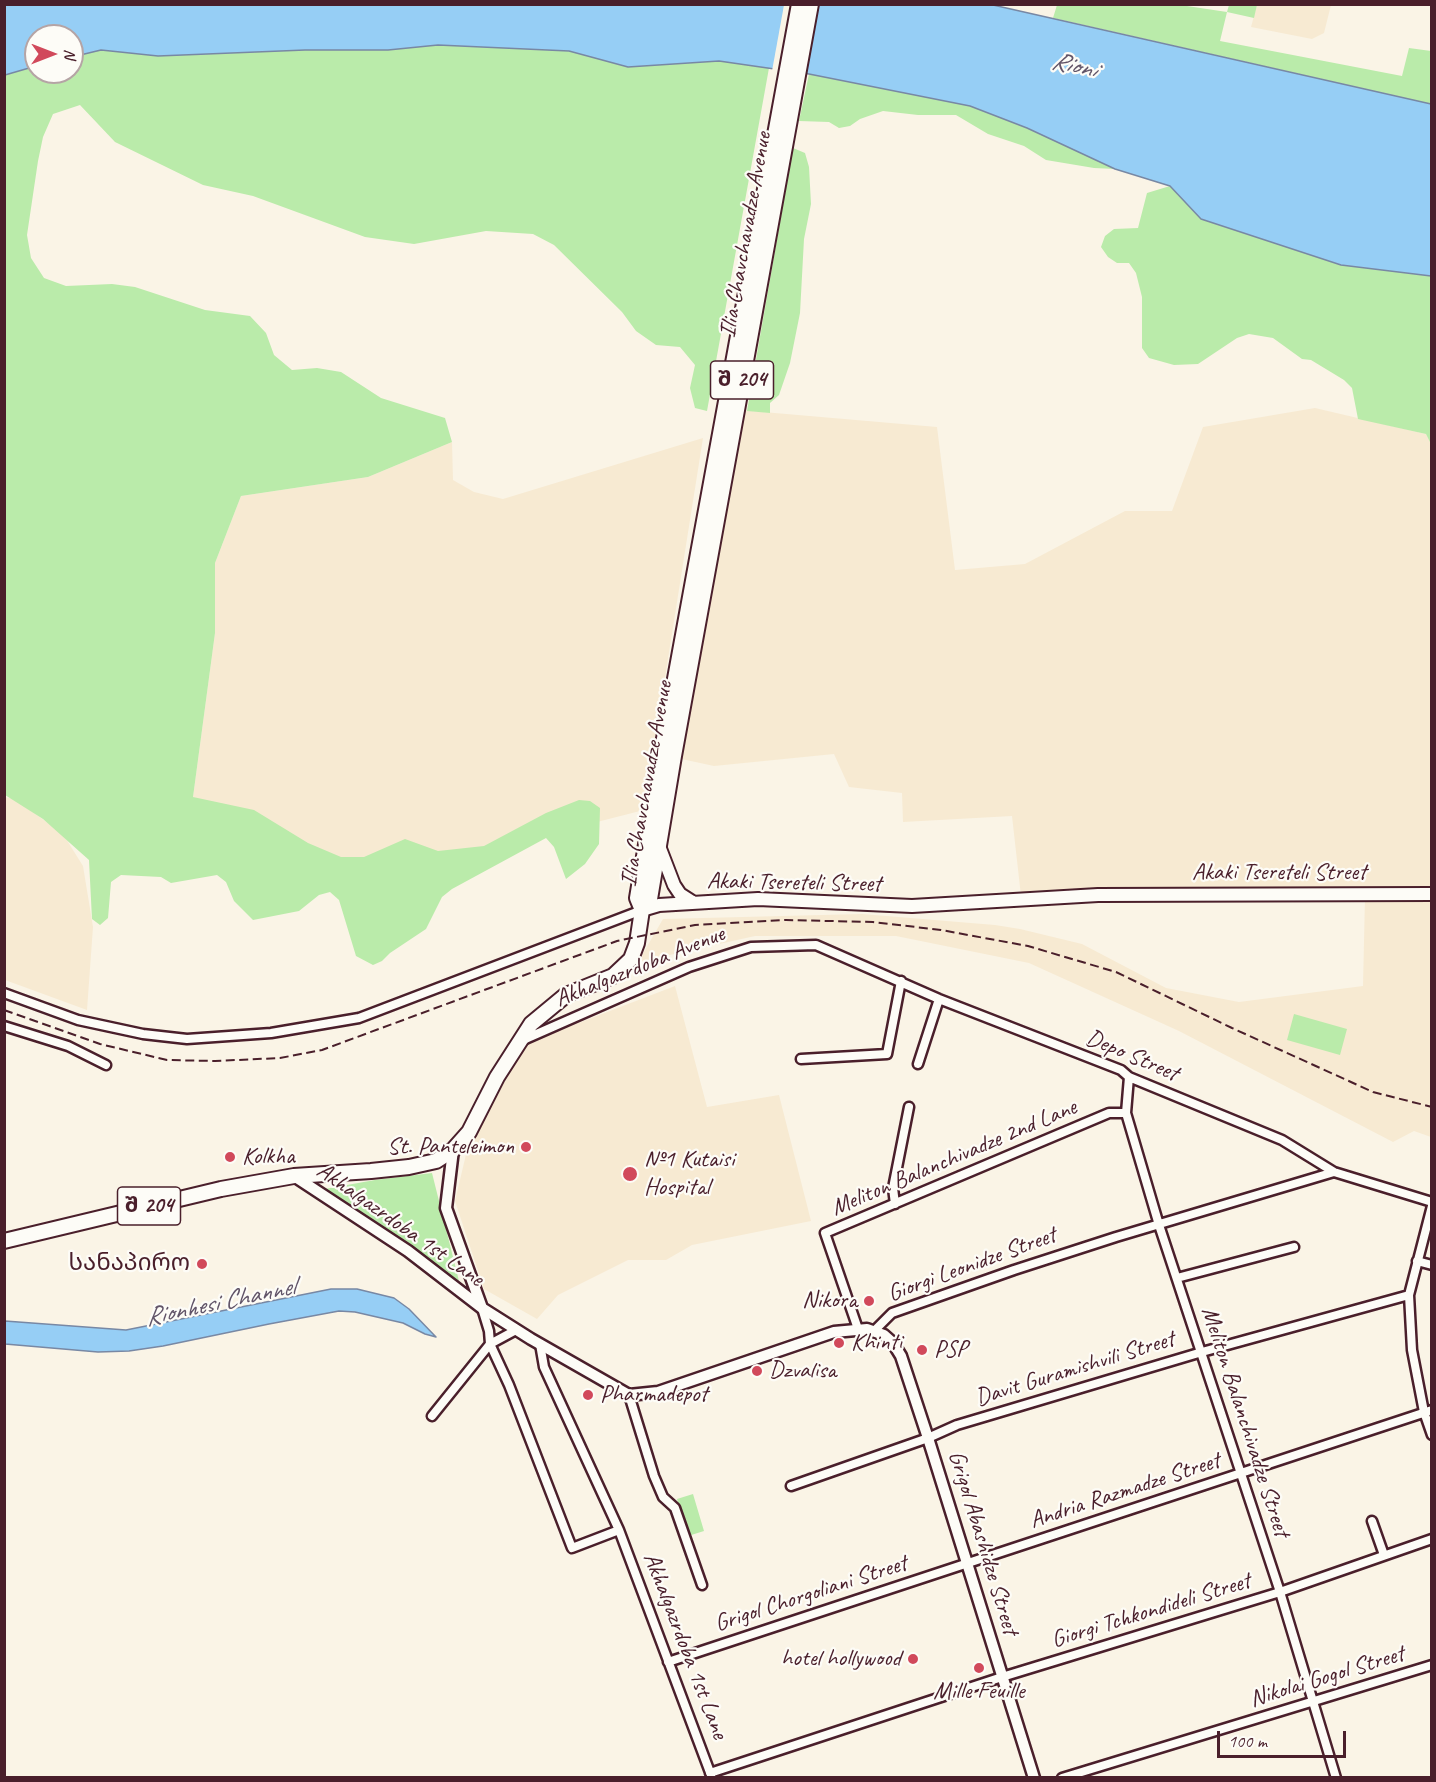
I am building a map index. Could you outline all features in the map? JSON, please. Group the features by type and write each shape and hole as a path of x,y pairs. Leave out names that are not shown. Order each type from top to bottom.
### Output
{"main road":[{"name":"Ilia Chavchavadze Avenue","path":"799,4 668,755 659,846 649,905 642,910 637,898 668,755 811,4"},
{"path":"659,846 674,885 680,894 694,903"},
{"name":"Akaki Tsereteli Street","path":"642,910 659,905 758,899 912,906 1098,895 1431,894"},
{"name":"Akhalgazrdoba Avenue","path":"4,1241 212,1191 294,1176 410,1167 436,1161 453,1150 470,1132 497,1077 531,1024 566,995 613,976 627,964 634,952 642,910"}],"street":[{"name":"Akaki Tsereteli Street","path":"4,993 78,1020 143,1034 186,1039 271,1033 359,1018 642,910"},
{"name":"Akhalgazrdoba Avenue","path":"520,1041 689,967 751,947 816,945"},
{"name":"Depo Street","path":"816,945 939,999 1121,1070 1129,1077 1282,1140 1334,1172 1431,1202"},
{"path":"801,1059 887,1054 901,981"},
{"path":"918,1064 939,999"},
{"path":"4,1026 68,1046 106,1065"},
{"name":"Meliton Balanchivadze Street","path":"1129,1077 1126,1113 1159,1225 1280,1592 1336,1778"},
{"path":"895,1204 893,1188 909,1107"},
{"name":"Meliton Balanchivadze 2nd Lane","path":"858,1329 825,1233 1109,1113 1126,1113"},
{"name":"Akhalgazrdoba 1st Lane","path":"453,1150 446,1208 482,1308 489,1331 490,1344 509,1385 572,1548 619,1530"},
{"name":"Giorgi Leonidze Street","path":"629,1395 658,1392 816,1337 858,1329 875,1330 892,1313 1014,1270 1334,1172"},
{"name":"Akhalgazrdoba 1st Lane","path":"294,1176 408,1251 482,1308 629,1395 654,1476 663,1497 675,1508 702,1585"},
{"path":"1431,1206 1409,1295 1412,1350 1428,1411 1431,1435"},
{"path":"1177,1278 1294,1246"},
{"path":"1417,1261 1431,1265"},
{"name":"Davit Guramishvili Street","path":"791,1486 928,1438 957,1425 1202,1352 1409,1295"},
{"path":"432,1416 490,1344 516,1330"},
{"name":"Grigol Abashidze Street","path":"875,1330 893,1343 901,1356 1034,1778"},
{"name":"Akhalgazrdoba 1st Lane","path":"540,1344 544,1367 619,1530 711,1775"},
{"name":"Andria Razmadze Street","path":"967,1563 1428,1411"},
{"path":"1372,1521 1384,1556"},
{"name":"Giorgi Tchkondideli Street","path":"711,1775 1002,1677 1280,1592 1431,1539"},
{"name":"Grigol Chorgoliani Street","path":"668,1662 967,1563"},
{"name":"Nikolai Gogol Street","path":"1062,1778 1431,1665"}],"shaded area":[{"path":"1257,5 1331,5 1324,33 1312,39 1251,27"},
{"path":"1315,408 1426,434 1432,444 1431,1137 1414,1131 1393,1142 1179,1031 1029,963 896,936 755,936 638,962 663,919 862,914 1020,929 1082,944 1166,988 1239,1002 1363,986 1365,897 1021,896 1012,816 903,822 902,793 849,787 834,754 714,766 677,758 740,410 937,427 955,570 1025,564 1125,511 1172,511 1203,427"},
{"path":"703,438 644,810 546,835 336,876 193,797 215,633 215,563 241,496 368,477 452,442 453,480 474,492 503,499"},
{"path":"4,797 15,799 63,834 83,866 93,927 87,1010 5,980"},
{"name":"№1 Kutaisi Hospital","path":"675,986 707,1107 779,1095 811,1221 692,1245 666,1260 628,1260 558,1295 537,1319 484,1289 455,1201 468,1146 525,1046 555,1032"}],"green space":[{"path":"1187,4 1187,6 1227,12 1220,41 1402,76 1409,48 1431,51 1431,104 1053,18 1057,5"},
{"path":"1229,5 1257,5 1254,18 1227,12"},
{"path":"438,45 569,51 628,67 719,61 769,68 707,411 695,408 690,388 695,365 680,347 656,345 636,331 622,312 554,245 533,234 486,231 414,244 365,237 253,196 203,185 115,142 80,105 53,114 43,137 27,235 31,258 44,278 66,286 112,284 135,287 205,310 250,316 266,333 274,355 292,370 317,368 341,372 381,398 445,418 452,442 368,477 241,496 215,563 215,633 193,797 254,810 308,843 341,857 364,857 405,839 438,851 484,846 546,813 579,800 590,801 600,808 599,844 585,864 566,879 554,847 546,838 452,889 442,897 426,929 373,965 356,956 339,900 330,892 319,895 299,911 253,920 234,901 226,882 217,875 171,883 161,877 121,875 111,882 108,918 100,925 92,919 89,860 43,819 5,795 4,75 24,69 24,84 84,84 84,54 101,50 158,56 305,50 388,50"},
{"path":"809,74 970,106 1027,128 1115,169 1046,160 1024,146 988,134 956,115 918,115 883,111 860,119 850,126 839,128 829,122 799,121"},
{"path":"793,148 805,153 809,167 811,204 804,239 800,313 790,363 779,395 770,403 770,413 747,411"},
{"path":"1170,186 1201,219 1341,265 1431,276 1431,444 1426,434 1358,419 1352,388 1344,380 1311,360 1302,359 1273,338 1249,334 1237,338 1198,364 1174,365 1149,358 1142,348 1142,297 1136,273 1129,263 1117,263 1108,257 1101,247 1105,236 1114,229 1138,228 1147,193"},
{"path":"1294,1014 1347,1029 1340,1055 1287,1040"},
{"path":"432,1173 459,1281 319,1190 375,1180"},
{"path":"693,1494 704,1531 688,1536 677,1499"}],"water":[{"name":"Rioni","path":"5,5 993,5 1431,104 1431,276 1341,265 1201,219 1170,186 1115,169 1027,128 970,106 809,74 719,61 628,67 569,51 438,45 388,50 305,50 158,56 101,50 84,54 84,24 24,24 24,69 5,75"},
{"path":"331,1289 357,1289 394,1298 409,1309 436,1337 403,1323 355,1312 339,1311 129,1351 98,1352 5,1344 5,1321 126,1330"}],"pier":[{"path":"784,5 816,5 803,76 772,71"}],"railway":[{"path":"4,1010 100,1044 167,1060 215,1061 280,1058 322,1050 617,941 695,925 786,920 873,922 941,930 1028,946 1116,972 1373,1092 1432,1107"}],"place":[{"name":"St. Panteleimon","path":"526,1147"},
{"name":"Kolkha","path":"230,1157"},
{"name":"№1 Kutaisi Hospital","path":"630,1174"},
{"name":"სანაპირო","path":"202,1264"},
{"name":"Nikora","path":"869,1301"},
{"name":"Khinti","path":"839,1343"},
{"name":"PSP","path":"922,1350"},
{"name":"Dzvalisa","path":"757,1371"},
{"name":"Pharmadepot","path":"588,1395"},
{"name":"hotel hollywood","path":"913,1659"},
{"name":"Mille Feuille","path":"979,1668"}],"water label":[{"name":"Rionhesi Channel","path":"220,1303"}]}
